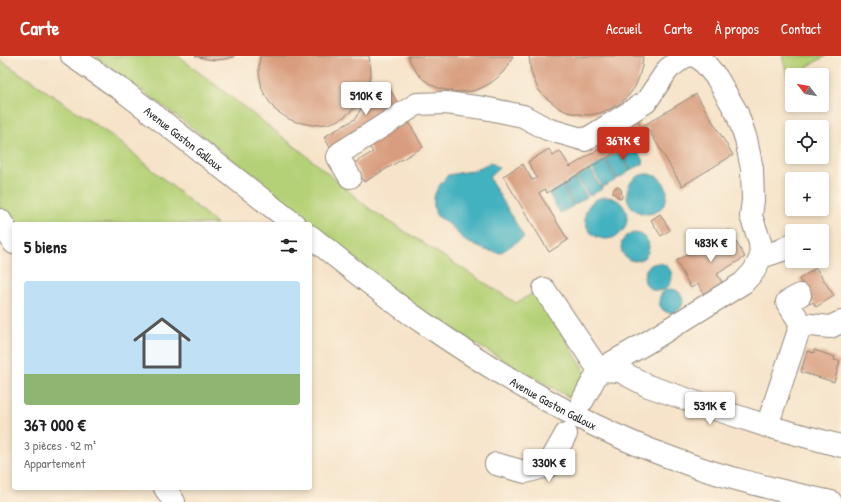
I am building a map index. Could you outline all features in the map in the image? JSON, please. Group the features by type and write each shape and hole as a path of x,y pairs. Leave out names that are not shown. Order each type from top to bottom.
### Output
{"main road":[{"name":"Avenue Gaston Galloux","path":"72,56 126,93 291,222"},
{"path":"350,177 338,157 340,153 417,104 446,103 484,108 522,116 547,129 585,140 646,102 668,69 687,56"},
{"path":"583,400 599,370 648,342 743,283 754,271 760,257 760,242 751,216 753,200 752,169 746,139 737,112 717,78 702,60 695,56"},
{"path":"0,220 12,240"},
{"name":"Avenue Gaston Galloux","path":"312,238 425,324 524,387 584,420 629,441 677,460 774,489 831,502"},
{"path":"760,257 785,248"},
{"path":"544,289 599,370"},
{"path":"800,295 787,302 801,324"},
{"path":"801,324 830,326 841,322"},
{"path":"767,426 801,324"},
{"path":"599,370 620,371 648,386 718,410 767,426 841,446"},
{"path":"496,464 525,472 548,466 566,434"},
{"path":"154,490 157,502"},
{"path":"166,490 174,502"}],"green space":[{"path":"95,56 178,56 302,152 370,209 516,303 537,291 587,375 574,400 446,327 403,297 312,224 312,222 310,222 198,132"},
{"path":"782,56 826,56 808,66 807,68 785,68"},
{"path":"0,60 115,138 215,222 12,222 0,210"}],"water":[{"path":"633,143 644,163 631,170 620,151"},
{"path":"619,152 630,171 617,179 606,159"},
{"path":"605,160 616,180 603,187 592,168"},
{"path":"491,162 499,168 489,177 524,237 500,253 485,250 465,241 450,225 436,215 434,208 435,193 440,184 448,175 475,170"},
{"path":"590,169 602,189 589,196 577,177"},
{"path":"651,174 658,177 664,183 667,194 666,202 658,211 651,214 643,214 636,211 628,202 627,190 630,183 639,175"},
{"path":"576,178 587,197 574,205 563,185"},
{"path":"562,186 573,206 560,213 549,194"},
{"path":"602,197 610,197 618,200 624,206 627,218 624,230 618,236 610,239 602,239 594,236 588,230 585,222 585,214 588,206 594,200"},
{"path":"635,233 641,234 645,237 648,241 648,253 645,257 641,260 635,261 629,260 625,257 622,253 621,247 622,241 625,237 629,234"},
{"path":"658,263 668,267 672,277 668,287 658,291 648,287 644,277 648,267"},
{"path":"671,289 679,293 683,301 679,309 671,313 663,309 659,301 663,293"}],"building":[{"path":"195,56 234,56 234,57 215,60"},
{"path":"260,56 369,56 371,72 368,87 361,101 356,107 344,117 336,121 328,124 312,125 296,122 275,110 266,97 262,89 259,73"},
{"path":"408,56 513,56 508,66 502,73 489,84 473,91 455,92 438,88 423,79 417,73"},
{"path":"529,56 643,56 639,77 635,87 628,96 610,109 589,115 567,112 559,108 544,96 538,89 531,72"},
{"path":"386,82 401,109 332,151 324,137 355,119 372,90"},
{"path":"696,94 733,155 682,186 647,127 632,136 635,141 547,193 545,189 539,193 568,240 549,252 503,176 523,164 532,180 537,178 528,162 549,149 553,156 560,151 570,167 631,129 626,122 635,116 641,127"},
{"path":"407,119 423,147 364,182 354,163 373,152 366,142"},
{"path":"616,187 621,189 621,199 613,193 613,190"},
{"path":"660,214 670,230 661,236 651,220"},
{"path":"729,230 745,257 717,274 725,287 706,298 698,284 691,288 676,261"},
{"path":"816,268 834,296 816,307 813,302 810,304 798,285 802,283 799,279"},
{"path":"814,350 835,357 834,360 840,361 834,382 801,372 807,351 814,353"}]}
